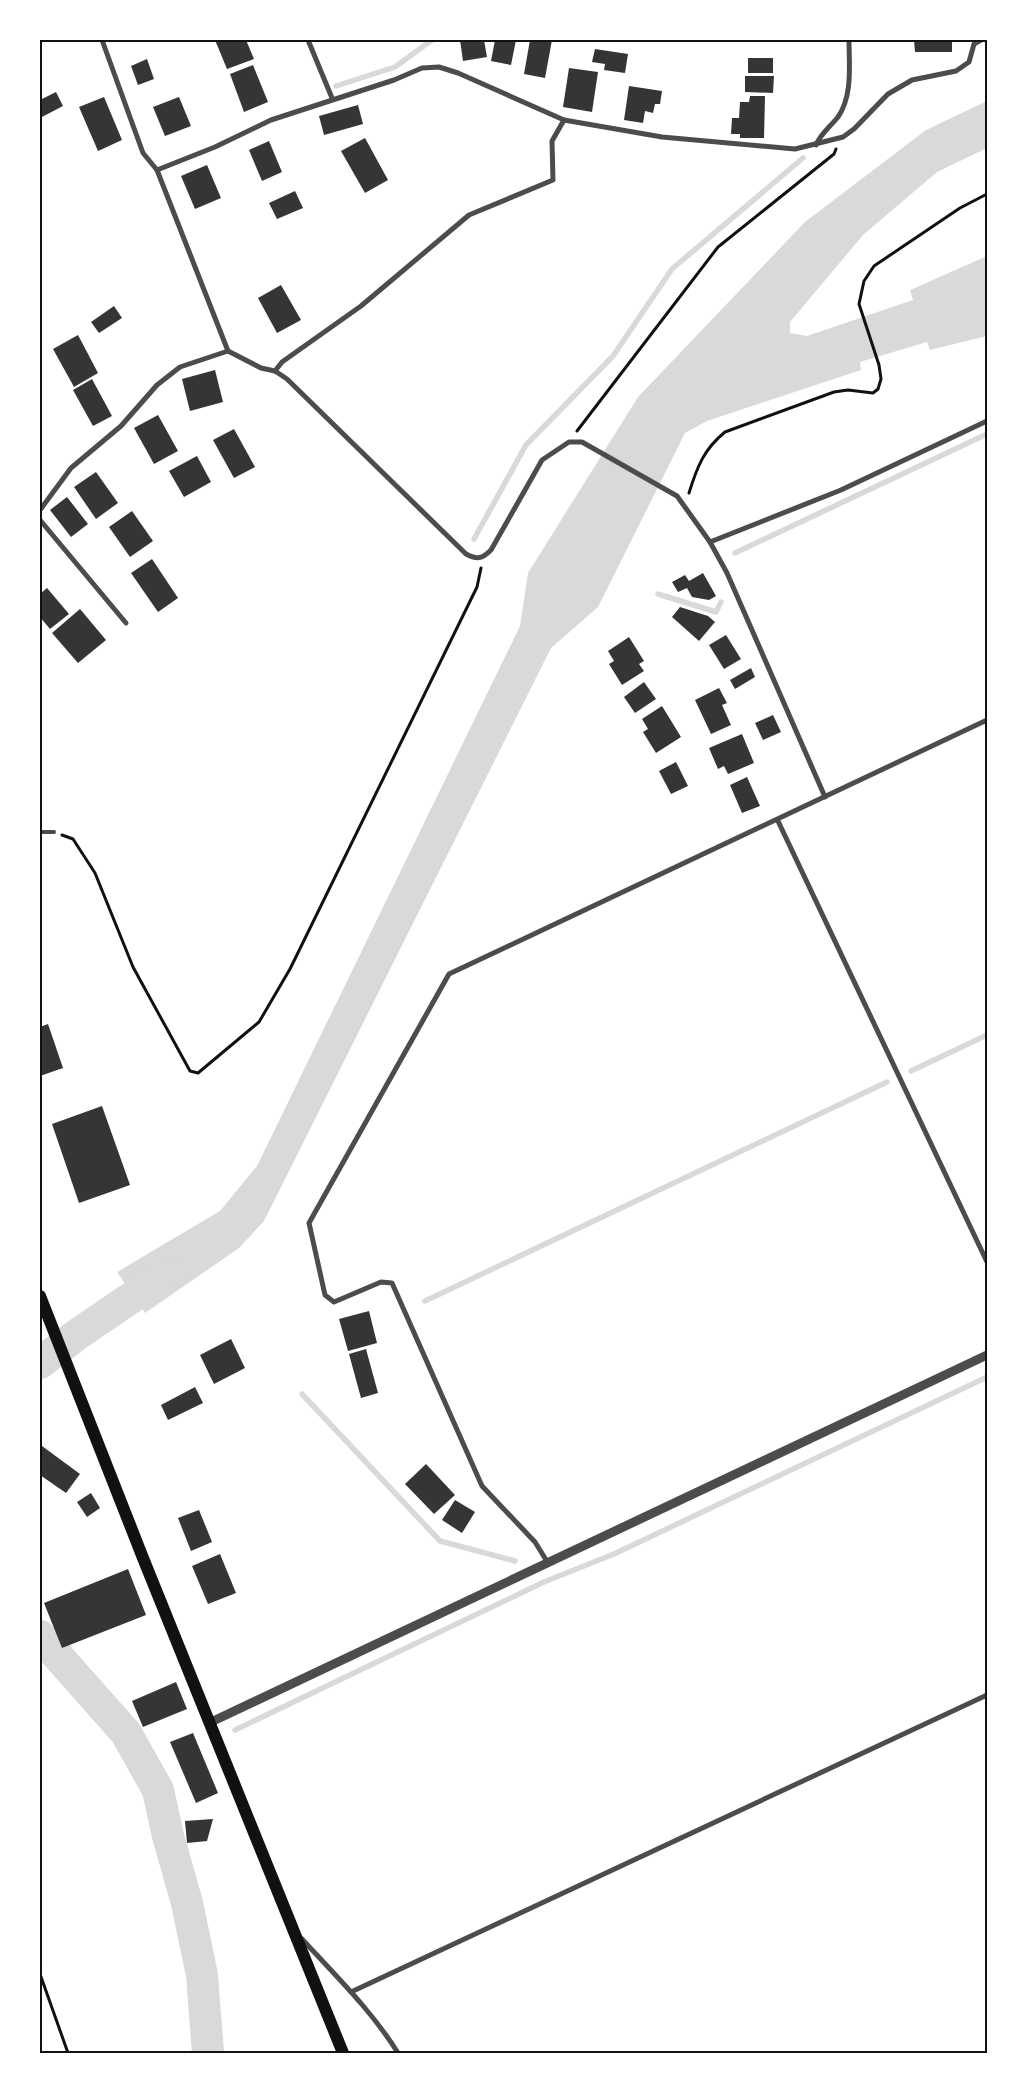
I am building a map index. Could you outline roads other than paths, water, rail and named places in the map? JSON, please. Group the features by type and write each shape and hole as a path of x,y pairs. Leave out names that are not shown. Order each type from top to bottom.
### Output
{"main road":[{"path":"41,1299 209,1723 320,1992 343,2053"}],"street":[{"path":"102,40 143,153 157,170 228,351 261,368 275,371 315,404 466,554 474,559 483,558 491,550 542,460 569,442 582,442 677,496 710,542 731,582 824,797"},
{"path":"308,40 332,98"},
{"path":"816,145 821,134 838,117 848,95 849,40"},
{"path":"157,170 215,147 271,120 332,98 394,80 422,68 439,68 458,73 564,120 662,137 795,149 843,138 888,94 912,80 956,71 969,62 973,42 981,40"},
{"path":"275,371 282,362 361,306 469,215 553,180 552,141 564,120"},
{"path":"40,510 71,468 120,426 157,385 180,367 228,351"},
{"path":"710,542 841,490 987,421"},
{"path":"40,520 126,623"},
{"path":"548,1563 535,1542 482,1486 392,1283 381,1282 334,1302 324,1295 309,1223 449,974 778,821 824,797 987,720"},
{"path":"778,821 987,1262"},
{"path":"209,1723 987,1355"},
{"path":"351,1992 987,1695"},
{"path":"294,1930 351,1992 387,2036 398,2053"}],"lane":[{"path":"40,832 54,832"}],"waterway":[{"path":"336,86 395,67 432,40"},
{"path":"474,539 526,445 613,356 672,269 803,158"},
{"path":"735,553 987,434"},
{"path":"658,594 716,612 721,602"},
{"path":"911,1071 987,1035"},
{"path":"425,1301 887,1082"},
{"path":"40,1363 75,1336 169,1272"},
{"path":"235,1730 544,1582 614,1554 987,1377"},
{"path":"302,1394 440,1541 515,1561"},
{"path":"40,1636 126,1733 158,1790 168,1836 187,1903 202,1975 208,2053"}]}
